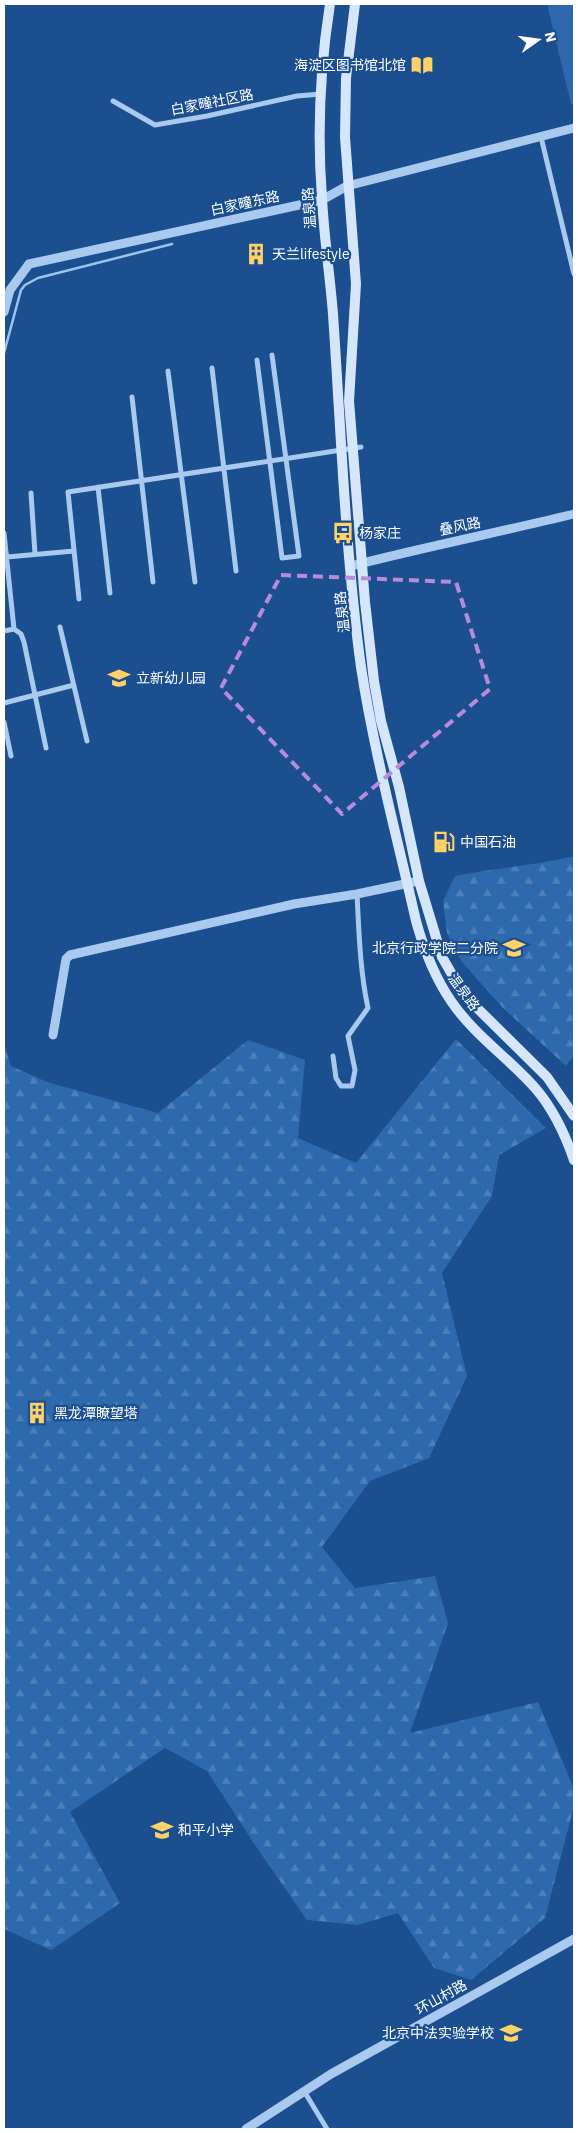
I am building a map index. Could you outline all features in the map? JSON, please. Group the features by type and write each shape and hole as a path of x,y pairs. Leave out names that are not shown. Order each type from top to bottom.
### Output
{"main road":[{"name":"温泉路","path":"330,4 324,44 319,148 333,312 352,448"},
{"name":"温泉路","path":"355,4 346,78 345,137 347,186 356,284 349,401 361,666 370,722 407,883 424,949 434,974 452,1003 470,1024 544,1099 562,1128 574,1160"},
{"name":"温泉路","path":"356,565 381,721 399,787 419,881 437,944 457,983 488,1020 547,1076 574,1116"}],"street":[{"name":"白家疃社区路","path":"113,101 155,125 207,116 297,96 321,94"},
{"name":"白家疃东路","path":"4,312 10,290 30,264 322,200 347,186 574,128"},
{"path":"541,137 574,274"},
{"path":"257,360 282,558 299,556 272,355"},
{"path":"212,368 236,571"},
{"path":"168,371 195,582"},
{"path":"132,397 153,582"},
{"path":"79,599 68,492 352,448"},
{"path":"98,487 110,593"},
{"path":"31,493 35,554"},
{"name":"叠风路","path":"356,565 442,543 469,540 574,514"},
{"path":"4,533 7,557 6,580 14,629 21,634 24,642 46,748"},
{"path":"7,557 74,551"},
{"path":"60,627 87,741"},
{"path":"4,631 14,629"},
{"path":"4,703 74,685"},
{"path":"4,722 11,756"},
{"path":"53,1035 66,959 70,955 294,904 357,894 419,881"},
{"path":"333,1056 336,1078 341,1086 352,1086 355,1070 348,1036 368,1008 361,961 357,894"},
{"name":"环山村路","path":"246,2129 331,2074 574,1939"},
{"path":"304,2091 327,2129"}],"highlighted area":[{"path":"281,575 456,582 490,689 342,814 221,688"}],"green space":[{"path":"547,4 574,4 574,104 571,104"},
{"name":"北京行政学院二分院","path":"574,857 574,1055 566,1066 502,1007 462,962 447,933 443,901 455,876"},
{"path":"456,1039 546,1128 499,1155 492,1196 442,1273 467,1376 429,1458 370,1481 322,1547 355,1588 435,1576 448,1623 410,1733 538,1702 574,1789 574,1806 545,1918 471,1980 434,1968 398,1913 358,1925 307,1920 207,1771 165,1748 70,1812 120,1903 51,1950 4,1929 4,1044 11,1066 47,1082 158,1113 248,1040 305,1060 298,1138 356,1163"}],"waterway":[{"path":"4,353 21,290 25,285 38,278 172,244"}],"place":[{"name":"海淀区图书馆北馆","path":"422,65"},
{"name":"天兰lifestyle","path":"256,254"},
{"name":"杨家庄","path":"343,533"},
{"name":"立新幼儿园","path":"119,678"},
{"name":"中国石油","path":"444,842"},
{"name":"北京行政学院二分院","path":"514,948"},
{"name":"黑龙潭瞭望塔","path":"37,1413"},
{"name":"和平小学","path":"162,1830"},
{"name":"北京中法实验学校","path":"511,2033"}]}
